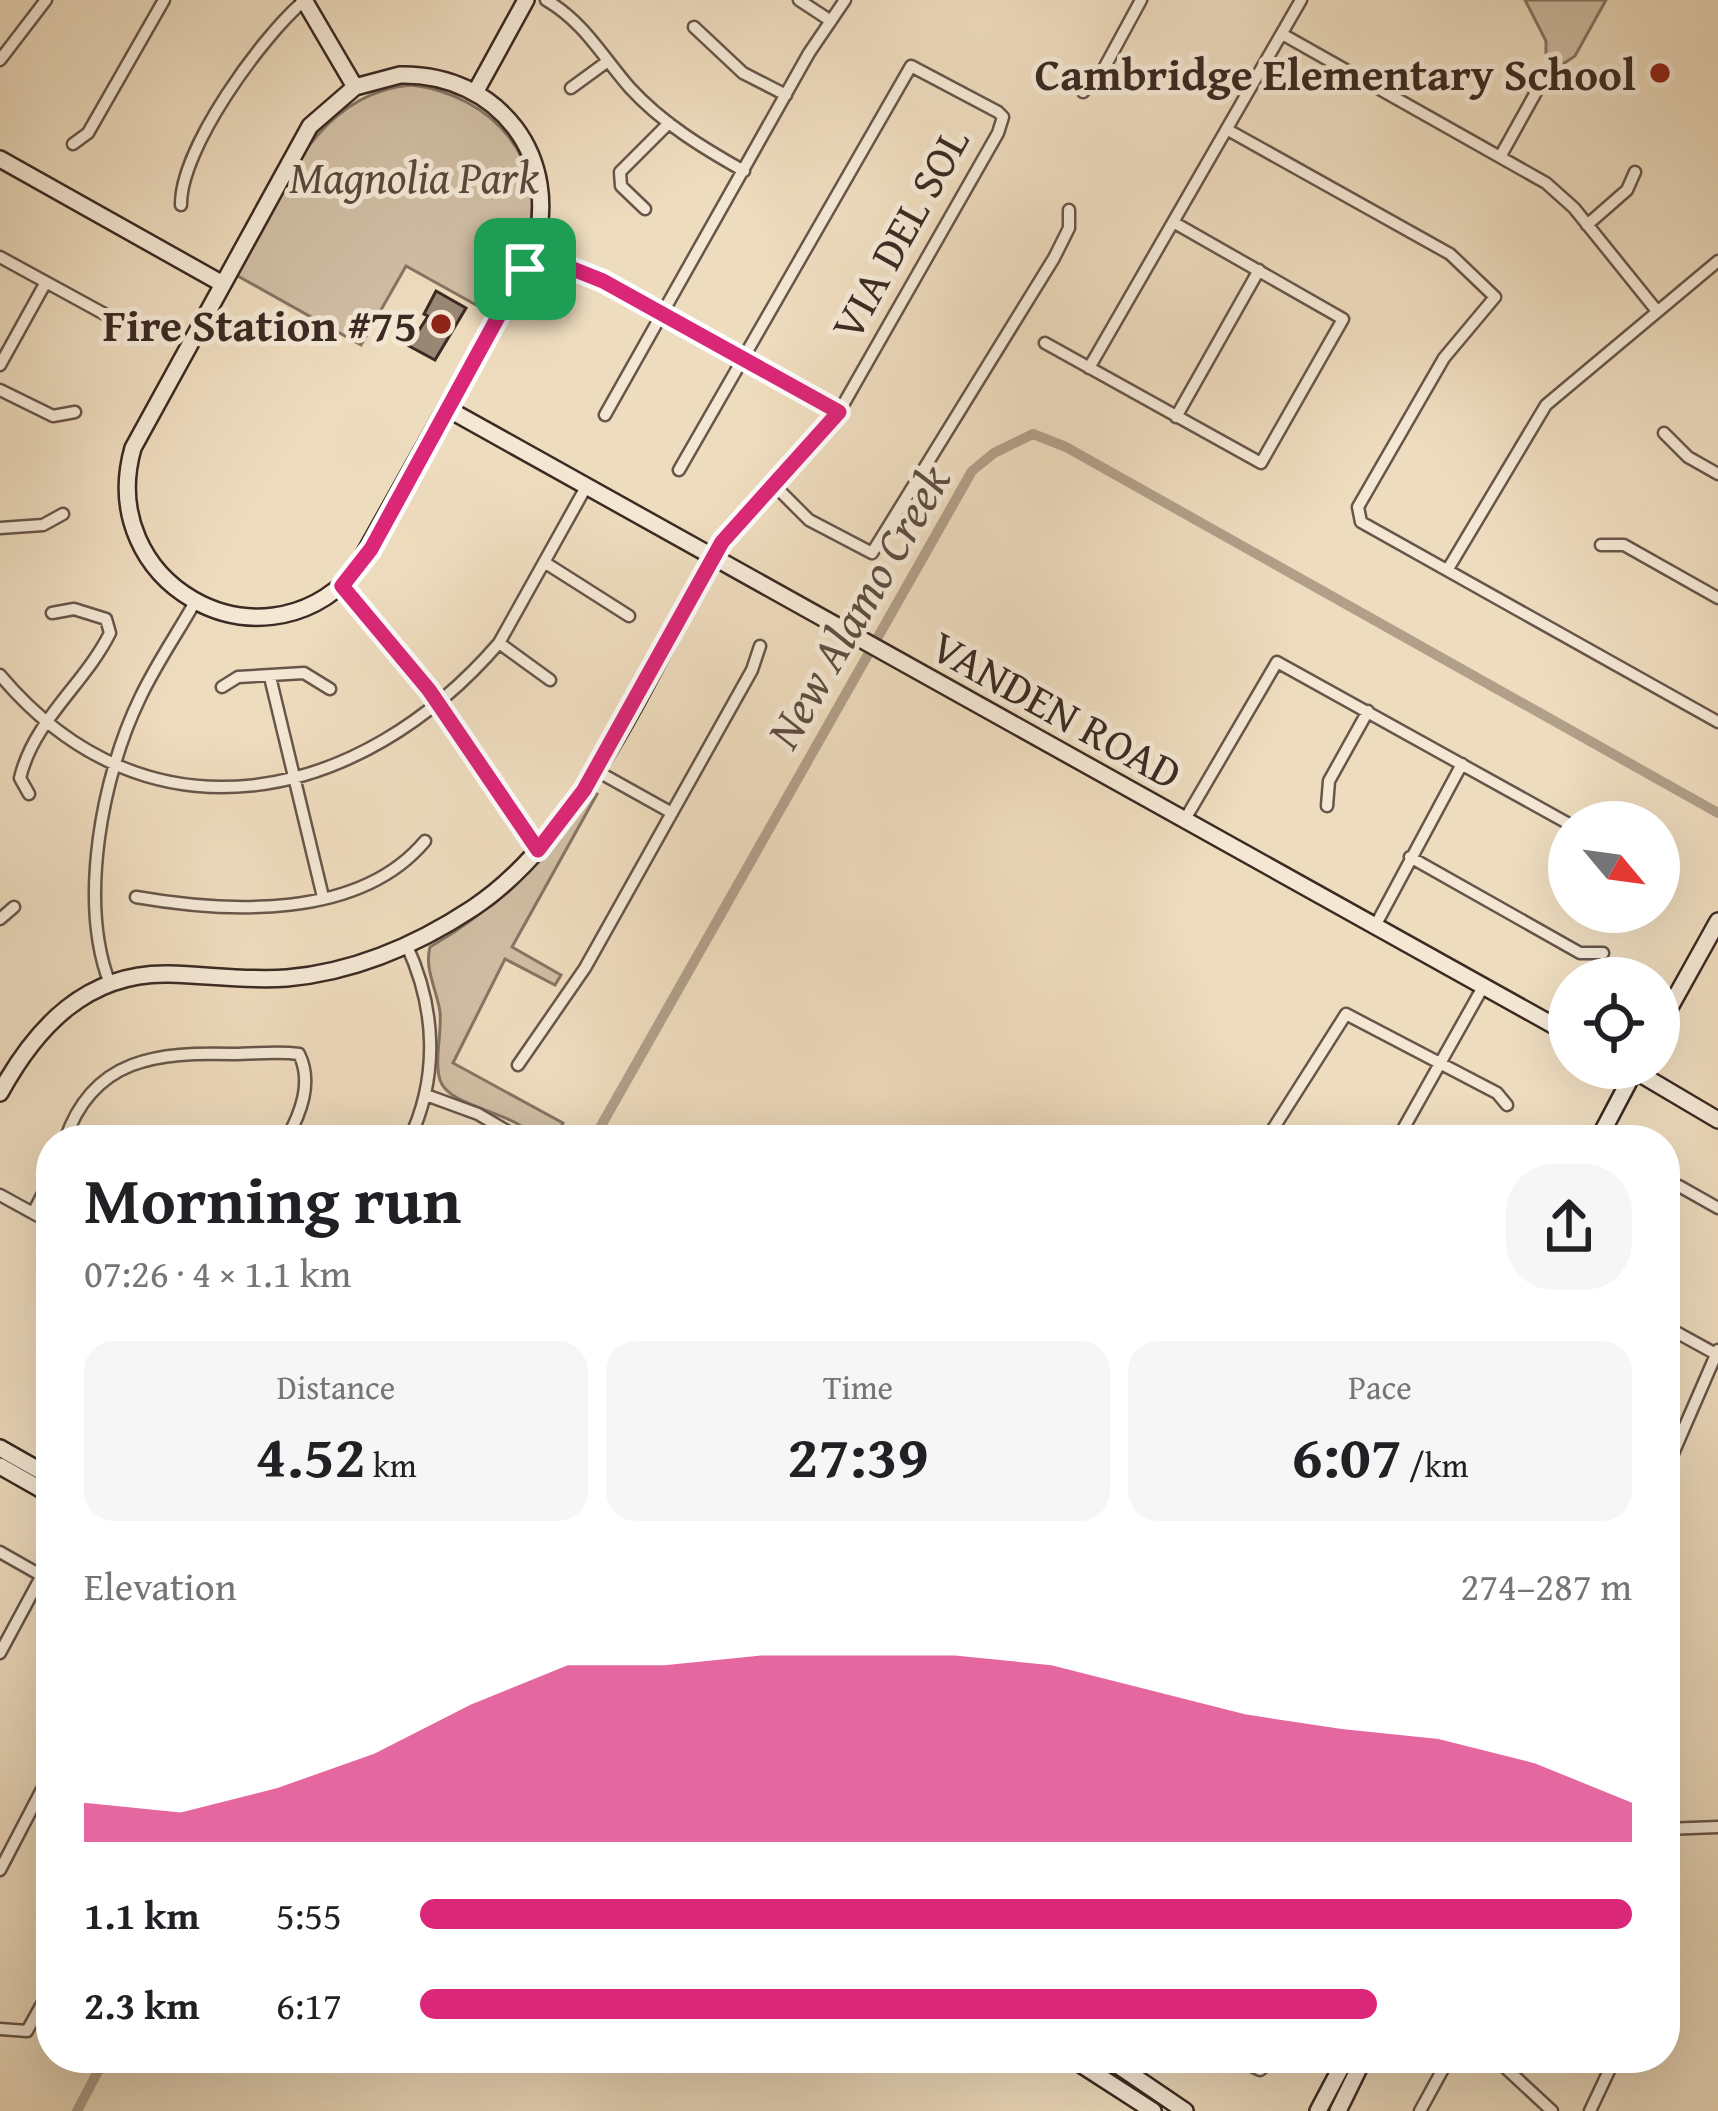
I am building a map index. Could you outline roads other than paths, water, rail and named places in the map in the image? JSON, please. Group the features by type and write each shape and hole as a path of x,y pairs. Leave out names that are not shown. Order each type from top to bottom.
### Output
{"street":[{"path":"0,60 46,0"},
{"path":"73,144 88,133 164,0"},
{"path":"181,205 181,181 241,73 265,38 304,0 355,87"},
{"path":"476,91 526,0"},
{"path":"546,0 575,20 669,123 744,171"},
{"path":"799,0 831,21"},
{"path":"605,415 844,0"},
{"path":"1083,92 1102,72 1141,0"},
{"path":"1088,368 1301,0"},
{"path":"694,26 743,73 786,95"},
{"path":"1282,34 1559,193 1657,310"},
{"path":"571,88 608,61"},
{"name":"VIA DEL SOL","path":"713,557 734,524 839,412 1003,117 911,66 745,359"},
{"path":"419,75 476,91 508,115 531,152 542,204 533,253 371,549 342,586 310,606 272,616 230,614 195,602 164,579 140,545 129,512 128,477 137,437 310,126 355,87 419,75"},
{"path":"1500,157 1545,76"},
{"path":"645,209 621,186 620,172 669,123"},
{"path":"1228,130 1450,254 1491,289 1490,305 1444,358 1356,514 1360,522 1718,722"},
{"path":"0,159 221,283"},
{"path":"1587,225 1627,190 1635,172"},
{"path":"773,484 809,520 872,554 1054,258 1069,228 1069,210"},
{"path":"1045,343 1261,463 1340,327 1339,315 1173,222"},
{"path":"533,253 665,315 839,412"},
{"path":"0,257 118,322"},
{"path":"1448,569 1546,405 1718,261"},
{"path":"1176,417 1258,270"},
{"path":"0,365 46,282"},
{"path":"679,470 745,359"},
{"path":"0,390 53,416 75,412"},
{"name":"VANDEN ROAD","path":"448,410 1548,1023"},
{"path":"1664,433 1688,457 1718,474"},
{"path":"0,675 44,724 116,767 193,788 235,790 293,779 363,750 437,701 499,643 586,487"},
{"path":"0,528 43,525 63,514"},
{"path":"1601,545 1624,545 1718,598"},
{"path":"0,1093 42,1028 74,1001 110,984 167,974 291,978 352,966 407,946 477,906 538,850 595,770 713,557"},
{"path":"544,562 629,616"},
{"path":"342,586 437,701 538,850"},
{"path":"110,984 97,946 93,895 116,767 140,699 195,602"},
{"path":"29,794 20,778 44,724 84,677 110,633 106,619 74,609 52,613"},
{"path":"499,643 550,680"},
{"path":"518,1065 585,968 752,670 760,646"},
{"path":"1184,821 1277,662 1548,812"},
{"path":"222,687 238,677 304,673 330,689"},
{"path":"270,677 323,897"},
{"path":"1328,806 1329,781 1368,711"},
{"path":"1375,928 1462,764"},
{"path":"595,770 672,813"},
{"path":"136,896 245,907 323,897 407,862 425,842"},
{"path":"1410,856 1580,953 1603,952"},
{"path":"0,919 14,908"},
{"path":"1680,989 1718,921"},
{"path":"407,946 429,1015 426,1095 415,1125"},
{"path":"1405,1125 1483,987"},
{"path":"1276,1125 1346,1014 1497,1093 1507,1105"},
{"path":"73,1125 85,1101 123,1068 170,1052 195,1051 299,1054 306,1069 304,1099 293,1125"},
{"path":"1606,1125 1624,1089"},
{"path":"1667,1089 1718,1120"},
{"path":"426,1095 497,1125"},
{"path":"1680,1187 1718,1208"},
{"path":"0,1195 36,1215"},
{"path":"33,1213 36,1207"},
{"path":"1680,1334 1717,1352 1680,1428"},
{"path":"0,1448 36,1468"},
{"path":"0,1466 36,1486"},
{"path":"0,1552 36,1572"},
{"path":"0,1653 36,1594"},
{"path":"0,1870 36,1801"},
{"path":"1680,1828 1718,1827"},
{"path":"0,2029 27,2031 36,2015"},
{"path":"1094,2073 1154,2111"},
{"path":"1129,2073 1185,2111"},
{"path":"1318,2111 1338,2073"},
{"path":"1338,2111 1357,2073"},
{"path":"1420,2111 1441,2073"},
{"path":"1511,2073 1552,2111"},
{"path":"1590,2111 1608,2073"}],"waterway":[{"name":"New Alamo Creek","path":"601,1125 972,471 994,453 1033,434 1066,447 1718,813"},
{"name":"New Alamo Creek","path":"77,2111 97,2073"}],"place":[{"name":"Cambridge Elementary School","path":"1660,73"},
{"name":"Fire Station #75","path":"441,324"}],"park label":[{"name":"Magnolia Park","path":"414,176"}]}
